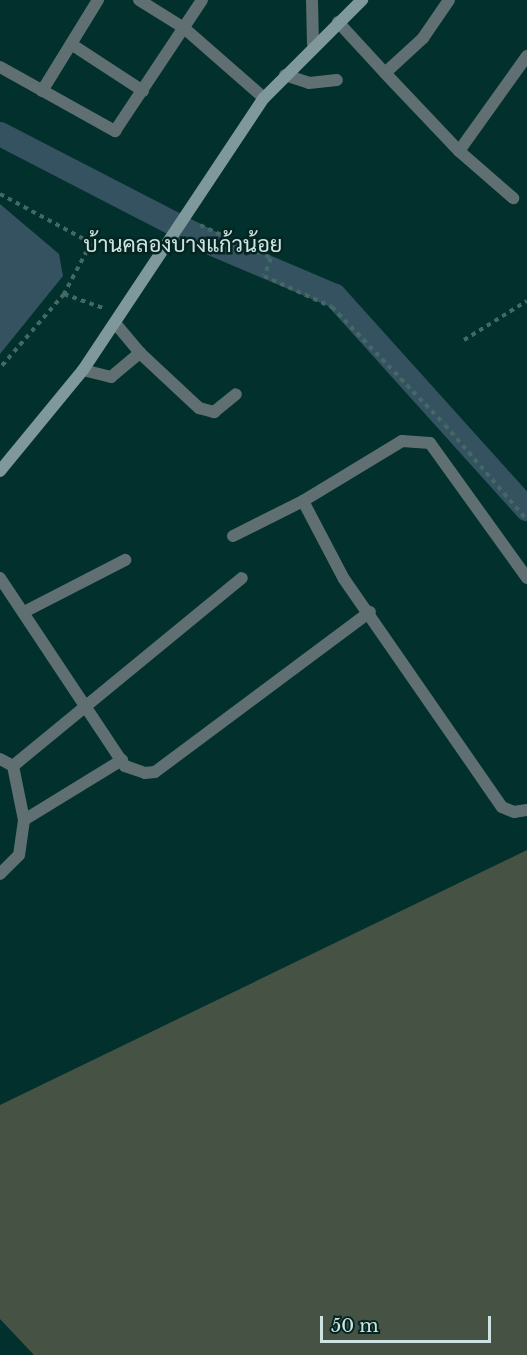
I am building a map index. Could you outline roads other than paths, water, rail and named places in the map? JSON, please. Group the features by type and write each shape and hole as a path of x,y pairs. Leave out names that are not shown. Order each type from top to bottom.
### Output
{"main road":[{"path":"0,471 83,370 161,255 187,210 264,98 313,44 362,0"}],"street":[{"path":"42,91 98,0"},
{"path":"139,0 184,28 264,98"},
{"path":"0,67 108,131 120,128 202,0"},
{"path":"312,0 313,44"},
{"path":"385,74 423,38 449,0"},
{"path":"338,22 459,151 513,198"},
{"path":"71,44 143,91"},
{"path":"459,151 527,56"},
{"path":"285,75 309,83 337,80"},
{"path":"118,318 140,353 208,412 236,394"},
{"path":"83,370 111,377 140,353"},
{"path":"233,536 303,501 402,441 430,443 527,578"},
{"path":"303,501 344,579 370,612 502,807 514,812 527,810"},
{"path":"24,612 125,560"},
{"path":"0,578 76,694 90,706 122,760 135,771 155,772 370,612"},
{"path":"13,766 90,706 242,578"},
{"path":"0,759 13,766"},
{"path":"24,820 122,760"},
{"path":"0,874 19,855 24,820 13,766"}],"water":[{"path":"0,204 59,254 63,276 0,354"}],"waterway":[{"path":"0,134 215,245 335,296 527,509"}],"district":[{"name":"บ้านคลองบางแก้วน้อย","path":"183,245"}]}
